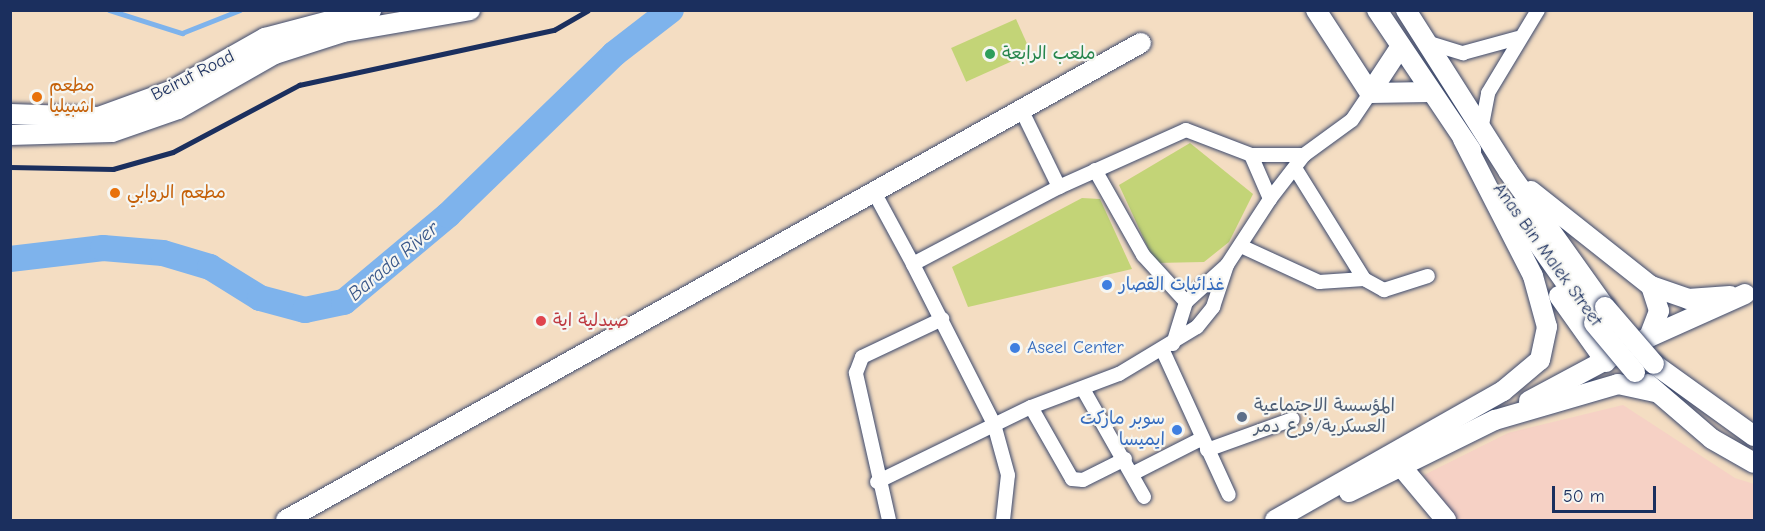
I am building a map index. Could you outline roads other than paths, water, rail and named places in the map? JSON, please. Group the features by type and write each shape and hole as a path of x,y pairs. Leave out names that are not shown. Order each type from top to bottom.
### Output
{"street":[{"name":"Beirut Road","path":"10,114 99,117 173,90 265,38 371,10"},
{"path":"10,135 112,132 178,109 276,54 343,32 470,10"},
{"path":"1316,10 1370,93"},
{"name":"Anas Bin Malek Street","path":"1406,10 1635,372 1712,439 1755,463"},
{"path":"1481,130 1488,93 1518,38 1538,10"},
{"name":"Anas Bin Malek Street","path":"1377,11 1463,139 1599,315 1654,364 1755,436"},
{"path":"1426,42 1463,54 1518,38"},
{"path":"286,520 1141,43"},
{"path":"1229,495 1204,444 1168,347 1185,302 1227,265 1243,247 1270,199 1304,155 1352,120 1401,46"},
{"path":"1370,93 1430,92"},
{"path":"1021,110 1059,187"},
{"path":"913,264 1059,187 1186,130 1251,155 1304,155"},
{"path":"1463,139 1508,219 1606,362"},
{"path":"1251,155 1270,199"},
{"path":"1295,168 1364,279 1384,290 1428,276"},
{"path":"1095,170 1143,255 1185,302"},
{"path":"1508,171 1651,286 1688,299 1750,294"},
{"path":"874,192 942,319 994,424 1008,475 1003,520"},
{"path":"1276,520 1321,506 1503,391 1540,360 1547,327 1533,276 1508,219"},
{"path":"1243,247 1319,282 1364,279"},
{"path":"877,482 994,424 1031,407 1083,389 1168,347 1213,307 1227,265"},
{"path":"1649,337 1659,311 1651,286"},
{"path":"1396,460 1495,420 1649,337 1750,294"},
{"path":"889,520 877,482 858,388 862,357 942,319"},
{"path":"1495,420 1618,384 1656,392"},
{"path":"1083,389 1134,473 1144,497"},
{"path":"1031,407 1072,479 1083,480 1125,459"},
{"path":"1134,473 1204,444 1293,419"},
{"path":"1396,460 1446,520"}],"waterway":[{"path":"109,10 182,33 240,10"},
{"name":"Barada River","path":"10,259 103,248 163,253 210,267 260,298 305,310 344,302 448,215 614,54 671,10"}],"railway":[{"path":"10,167 113,169 173,152 299,85 554,30 588,10"}],"place":[{"name":"ملعب الرابعة","path":"990,54"},
{"name":"مطعم اشبيليا","path":"37,97"},
{"name":"مطعم الروابي","path":"115,193"},
{"name":"غذائيات القصار","path":"1107,285"},
{"name":"صيدلية اية","path":"541,321"},
{"name":"Aseel Center","path":"1015,348"},
{"name":"المؤسسة الاجتماعية العسكرية/فرع دمر","path":"1242,417"},
{"name":"سوبر ماركت ايميسا","path":"1177,430"}]}
